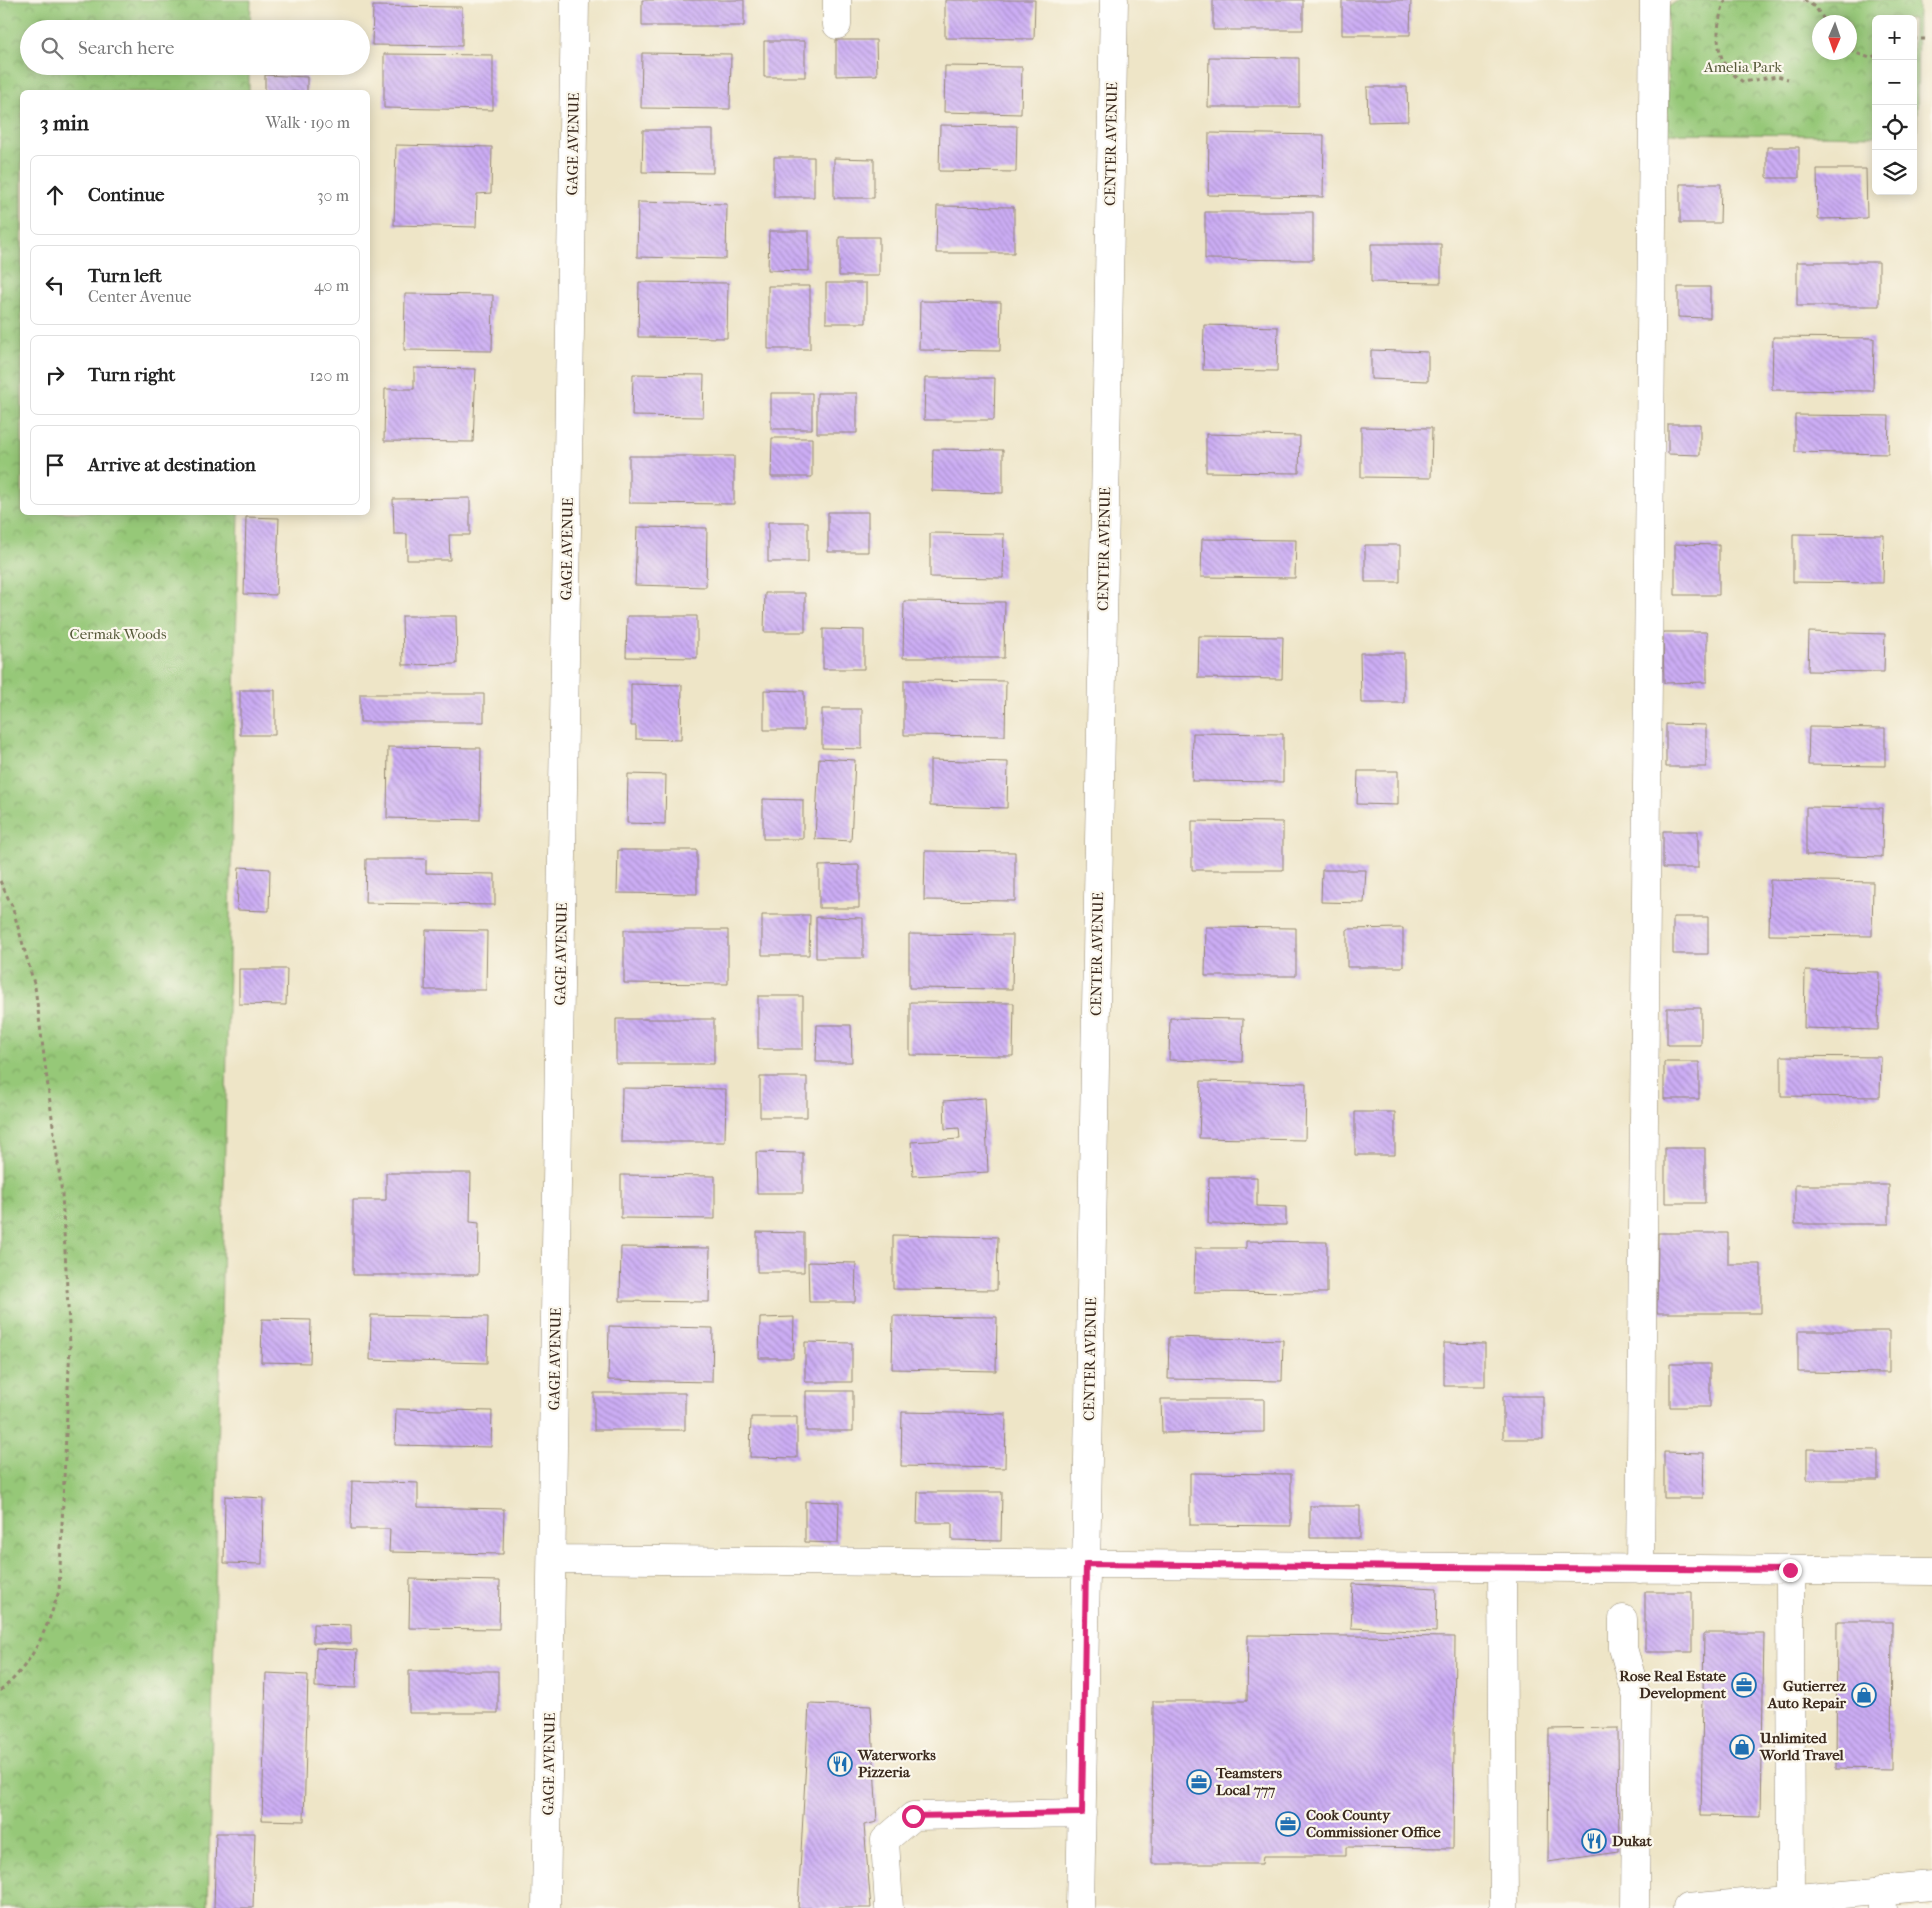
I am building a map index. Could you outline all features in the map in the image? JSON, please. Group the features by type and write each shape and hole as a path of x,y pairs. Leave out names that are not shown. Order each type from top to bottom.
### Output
{"street":[{"name":"GAGE AVENUE","path":"546,1908 575,0"},
{"name":"CENTER AVENUE","path":"1080,1908 1114,0"},
{"path":"1640,1569 1654,0"},
{"path":"552,1559 1932,1571"},
{"path":"1502,1567 1504,1908"},
{"path":"1790,1570 1791,1903"},
{"path":"1623,1619 1624,1648 1637,1697 1634,1908"},
{"path":"889,1908 885,1840 913,1816 1082,1813"},
{"path":"1687,1908 1881,1899 1932,1886"}],"path":[{"path":"1726,0 1721,10 1718,44 1727,68 1743,82 1770,77 1788,79"},
{"path":"1804,0 1815,7 1821,15"},
{"path":"1917,40 1925,39"},
{"path":"1857,53 1872,57"},
{"path":"0,881 12,906 35,987 62,1194 70,1345 59,1591 48,1626 32,1657 0,1692"}],"green space":[{"name":"Cermak Woods","path":"0,0 251,0 250,20 20,20 20,75 249,75 249,90 20,90 20,515 239,515 208,1908 0,1908"},
{"name":"Amelia Park","path":"1679,0 1918,0 1917,136 1917,15 1872,15 1872,136 1667,133 1668,7"}],"building":[{"path":"642,0 744,0 744,26 642,26"},
{"path":"945,0 1035,0 1034,39 945,38"},
{"path":"1213,0 1303,0 1303,30 1213,30"},
{"path":"1342,0 1411,0 1410,35 1342,35"},
{"path":"373,6 462,7 462,46 372,45"},
{"path":"836,40 876,40 877,75 836,76"},
{"path":"764,41 805,41 805,77 764,77"},
{"path":"642,53 731,54 730,109 641,108"},
{"path":"384,54 493,55 493,110 384,108"},
{"path":"1209,57 1299,58 1299,107 1208,107"},
{"path":"945,66 1022,67 1021,114 944,112"},
{"path":"265,75 307,77 307,90 265,90"},
{"path":"1367,87 1407,87 1408,121 1368,122"},
{"path":"940,125 1017,126 1016,172 939,171"},
{"path":"643,130 713,130 713,173 642,172"},
{"path":"1209,133 1324,135 1323,197 1208,195"},
{"path":"396,145 492,147 491,193 477,194 476,227 394,225"},
{"path":"1767,147 1799,147 1799,178 1767,178"},
{"path":"774,157 814,157 814,197 774,197"},
{"path":"834,158 874,159 874,198 834,198"},
{"path":"1817,169 1866,169 1867,218 1818,219"},
{"path":"1680,184 1721,184 1720,223 1680,223"},
{"path":"638,202 727,204 726,259 637,257"},
{"path":"937,206 1014,207 1014,253 936,253"},
{"path":"1205,212 1313,212 1313,260 1205,259"},
{"path":"769,231 809,231 809,271 768,270"},
{"path":"839,237 879,237 879,276 839,276"},
{"path":"1371,244 1441,244 1441,283 1371,282"},
{"path":"1797,262 1879,262 1879,306 1797,306"},
{"path":"639,282 728,283 727,338 638,337"},
{"path":"826,283 866,283 866,323 826,323"},
{"path":"768,286 810,286 810,349 768,349"},
{"path":"1678,287 1710,287 1710,318 1678,317"},
{"path":"405,294 493,295 492,351 404,350"},
{"path":"920,301 1001,302 1000,351 919,350"},
{"path":"1204,325 1278,327 1277,371 1203,370"},
{"path":"1773,337 1874,338 1873,391 1772,390"},
{"path":"1371,350 1428,352 1428,381 1371,379"},
{"path":"414,368 476,369 473,442 384,441 385,389 414,389"},
{"path":"633,374 704,375 703,417 632,416"},
{"path":"925,378 995,378 994,420 924,420"},
{"path":"771,393 812,393 812,429 771,429"},
{"path":"817,393 857,393 857,433 817,433"},
{"path":"1795,415 1889,416 1888,454 1795,452"},
{"path":"1668,424 1700,424 1700,455 1668,454"},
{"path":"1361,427 1432,428 1431,478 1361,477"},
{"path":"1206,434 1300,436 1299,473 1206,472"},
{"path":"772,438 812,438 812,477 771,477"},
{"path":"933,449 1003,450 1003,493 932,491"},
{"path":"629,456 734,456 734,504 629,503"},
{"path":"470,498 470,535 449,535 450,560 407,560 407,534 394,534 393,499"},
{"path":"828,512 868,512 868,552 828,552"},
{"path":"246,517 279,518 276,595 244,594"},
{"path":"768,522 808,522 808,562 768,562"},
{"path":"637,527 707,528 706,587 635,585"},
{"path":"930,533 1004,534 1003,578 930,577"},
{"path":"1793,534 1884,535 1883,583 1793,582"},
{"path":"1202,539 1296,540 1295,578 1201,577"},
{"path":"1675,544 1719,545 1719,595 1675,595"},
{"path":"1365,545 1400,545 1400,582 1365,582"},
{"path":"765,593 805,593 805,632 764,632"},
{"path":"904,601 1005,602 1004,658 903,658"},
{"path":"402,616 456,616 457,664 403,665"},
{"path":"627,616 697,616 697,658 626,657"},
{"path":"823,629 864,630 864,669 823,669"},
{"path":"1663,632 1707,632 1707,682 1664,683"},
{"path":"1809,632 1885,634 1884,672 1808,671"},
{"path":"1199,636 1283,637 1282,679 1198,678"},
{"path":"1360,653 1404,653 1404,703 1361,703"},
{"path":"904,680 1006,681 1005,736 904,735"},
{"path":"631,684 682,685 681,740 636,739 636,726 631,726"},
{"path":"240,690 275,690 275,735 240,735"},
{"path":"764,690 804,691 804,730 764,730"},
{"path":"360,694 484,694 484,722 360,722"},
{"path":"822,709 862,709 862,749 822,748"},
{"path":"1666,724 1706,725 1706,767 1666,767"},
{"path":"1809,727 1885,728 1885,766 1808,765"},
{"path":"1193,733 1283,734 1283,782 1192,781"},
{"path":"388,747 481,748 480,820 387,818"},
{"path":"819,758 855,760 851,841 815,839"},
{"path":"930,760 1008,762 1007,808 930,806"},
{"path":"1358,771 1398,771 1398,805 1357,804"},
{"path":"628,774 666,775 665,824 627,823"},
{"path":"763,799 803,800 803,839 763,839"},
{"path":"1806,807 1883,808 1882,857 1806,855"},
{"path":"1192,821 1283,822 1283,870 1192,870"},
{"path":"1663,831 1698,831 1698,868 1663,868"},
{"path":"618,850 697,850 697,894 617,893"},
{"path":"925,851 1015,852 1015,901 924,900"},
{"path":"366,859 426,859 426,873 495,874 495,905 365,903"},
{"path":"859,865 859,908 819,908 819,866"},
{"path":"239,867 270,869 269,911 237,910"},
{"path":"1322,870 1366,870 1364,903 1321,902"},
{"path":"1770,880 1873,882 1872,936 1769,935"},
{"path":"762,915 810,915 809,955 762,955"},
{"path":"816,917 863,918 863,958 816,958"},
{"path":"1673,917 1708,917 1708,954 1673,954"},
{"path":"1206,927 1296,928 1296,976 1205,976"},
{"path":"1403,928 1403,967 1347,967 1347,929"},
{"path":"426,930 487,931 486,990 425,990"},
{"path":"624,930 728,930 728,984 624,983"},
{"path":"909,934 1013,935 1012,989 909,988"},
{"path":"239,969 287,969 286,1005 239,1004"},
{"path":"1805,971 1879,972 1878,1030 1804,1028"},
{"path":"758,996 803,996 803,1049 758,1049"},
{"path":"910,1002 1014,1003 1013,1056 910,1055"},
{"path":"1667,1008 1701,1008 1701,1045 1667,1045"},
{"path":"1170,1018 1243,1019 1242,1062 1169,1060"},
{"path":"616,1019 714,1019 714,1064 616,1064"},
{"path":"817,1025 851,1025 852,1062 816,1062"},
{"path":"1781,1056 1881,1057 1880,1097 1781,1096"},
{"path":"1664,1062 1699,1062 1699,1099 1664,1099"},
{"path":"760,1077 807,1077 807,1117 760,1117"},
{"path":"1201,1081 1306,1083 1305,1140 1199,1138"},
{"path":"622,1088 726,1089 725,1142 621,1142"},
{"path":"985,1098 988,1172 913,1176 911,1142 960,1139 959,1128 945,1129 944,1101"},
{"path":"1355,1112 1395,1112 1395,1155 1355,1155"},
{"path":"1665,1148 1705,1148 1705,1203 1665,1203"},
{"path":"756,1152 803,1153 803,1193 757,1193"},
{"path":"386,1173 471,1173 470,1222 479,1223 478,1275 353,1275 353,1200 386,1200"},
{"path":"621,1175 715,1176 715,1219 621,1218"},
{"path":"1209,1177 1257,1177 1257,1206 1286,1207 1286,1225 1208,1224"},
{"path":"1795,1185 1889,1185 1889,1224 1795,1224"},
{"path":"757,1232 804,1233 804,1272 757,1272"},
{"path":"1658,1233 1728,1233 1728,1264 1761,1264 1761,1313 1657,1313"},
{"path":"893,1235 998,1237 997,1290 893,1289"},
{"path":"1246,1241 1327,1242 1327,1293 1194,1292 1195,1248 1246,1248"},
{"path":"621,1247 710,1248 709,1302 620,1301"},
{"path":"808,1262 856,1263 855,1302 809,1302"},
{"path":"371,1315 488,1317 487,1363 370,1360"},
{"path":"893,1316 997,1317 996,1371 892,1369"},
{"path":"794,1317 793,1358 759,1358 760,1318"},
{"path":"262,1319 311,1320 310,1363 261,1362"},
{"path":"609,1326 713,1328 712,1382 608,1380"},
{"path":"1798,1331 1889,1331 1889,1373 1798,1372"},
{"path":"1169,1337 1283,1340 1282,1381 1168,1379"},
{"path":"805,1342 852,1343 852,1382 805,1382"},
{"path":"1444,1343 1485,1344 1485,1386 1444,1386"},
{"path":"1670,1364 1710,1364 1710,1407 1670,1407"},
{"path":"806,1391 853,1391 853,1431 806,1431"},
{"path":"594,1393 685,1393 685,1430 594,1430"},
{"path":"1503,1396 1543,1396 1543,1439 1503,1439"},
{"path":"1161,1399 1264,1399 1264,1432 1162,1433"},
{"path":"396,1409 492,1411 491,1447 395,1445"},
{"path":"902,1412 1006,1414 1005,1468 901,1466"},
{"path":"751,1417 797,1417 797,1458 750,1457"},
{"path":"1807,1449 1878,1450 1878,1480 1807,1480"},
{"path":"1664,1452 1704,1453 1703,1498 1664,1498"},
{"path":"1190,1473 1291,1474 1291,1526 1190,1525"},
{"path":"352,1481 418,1483 418,1507 504,1509 503,1554 389,1552 390,1529 351,1529"},
{"path":"918,1492 1002,1492 1001,1541 952,1540 952,1523 917,1523"},
{"path":"225,1496 263,1498 262,1564 224,1563"},
{"path":"805,1501 839,1502 838,1543 805,1542"},
{"path":"1310,1506 1360,1506 1360,1538 1310,1538"},
{"path":"410,1579 500,1581 499,1629 409,1628"},
{"path":"1353,1584 1437,1588 1436,1632 1351,1628"},
{"path":"1645,1592 1692,1592 1692,1652 1645,1652"},
{"name":"Gutierrez Auto Repair","path":"1837,1621 1892,1621 1891,1769 1836,1768"},
{"path":"313,1624 351,1625 351,1643 313,1643"},
{"path":"1704,1633 1764,1633 1761,1817 1701,1816"},
{"path":"1248,1635 1455,1637 1453,1848 1346,1847 1346,1856 1263,1856 1262,1864 1152,1864 1153,1701 1247,1701"},
{"path":"316,1648 357,1650 356,1688 315,1687"},
{"path":"409,1671 498,1671 498,1713 409,1713"},
{"path":"266,1673 308,1675 304,1821 262,1820"},
{"name":"Waterworks Pizzeria","path":"809,1704 871,1706 877,1822 864,1825 871,1908 798,1908"},
{"path":"1618,1728 1619,1852 1548,1862 1549,1729"},
{"path":"216,1833 255,1833 253,1908 214,1908"}],"place":[{"name":"Rose Real Estate Development","path":"1744,1685"},
{"name":"Gutierrez Auto Repair","path":"1864,1695"},
{"name":"Unlimited World Travel","path":"1742,1747"},
{"name":"Waterworks Pizzeria","path":"840,1764"},
{"name":"Teamsters Local 777","path":"1199,1782"},
{"name":"Cook County Commissioner Office","path":"1288,1824"},
{"name":"Dukat","path":"1594,1841"}],"route":[{"path":"913,1816 1082,1813 1086,1564 1790,1570"}]}
